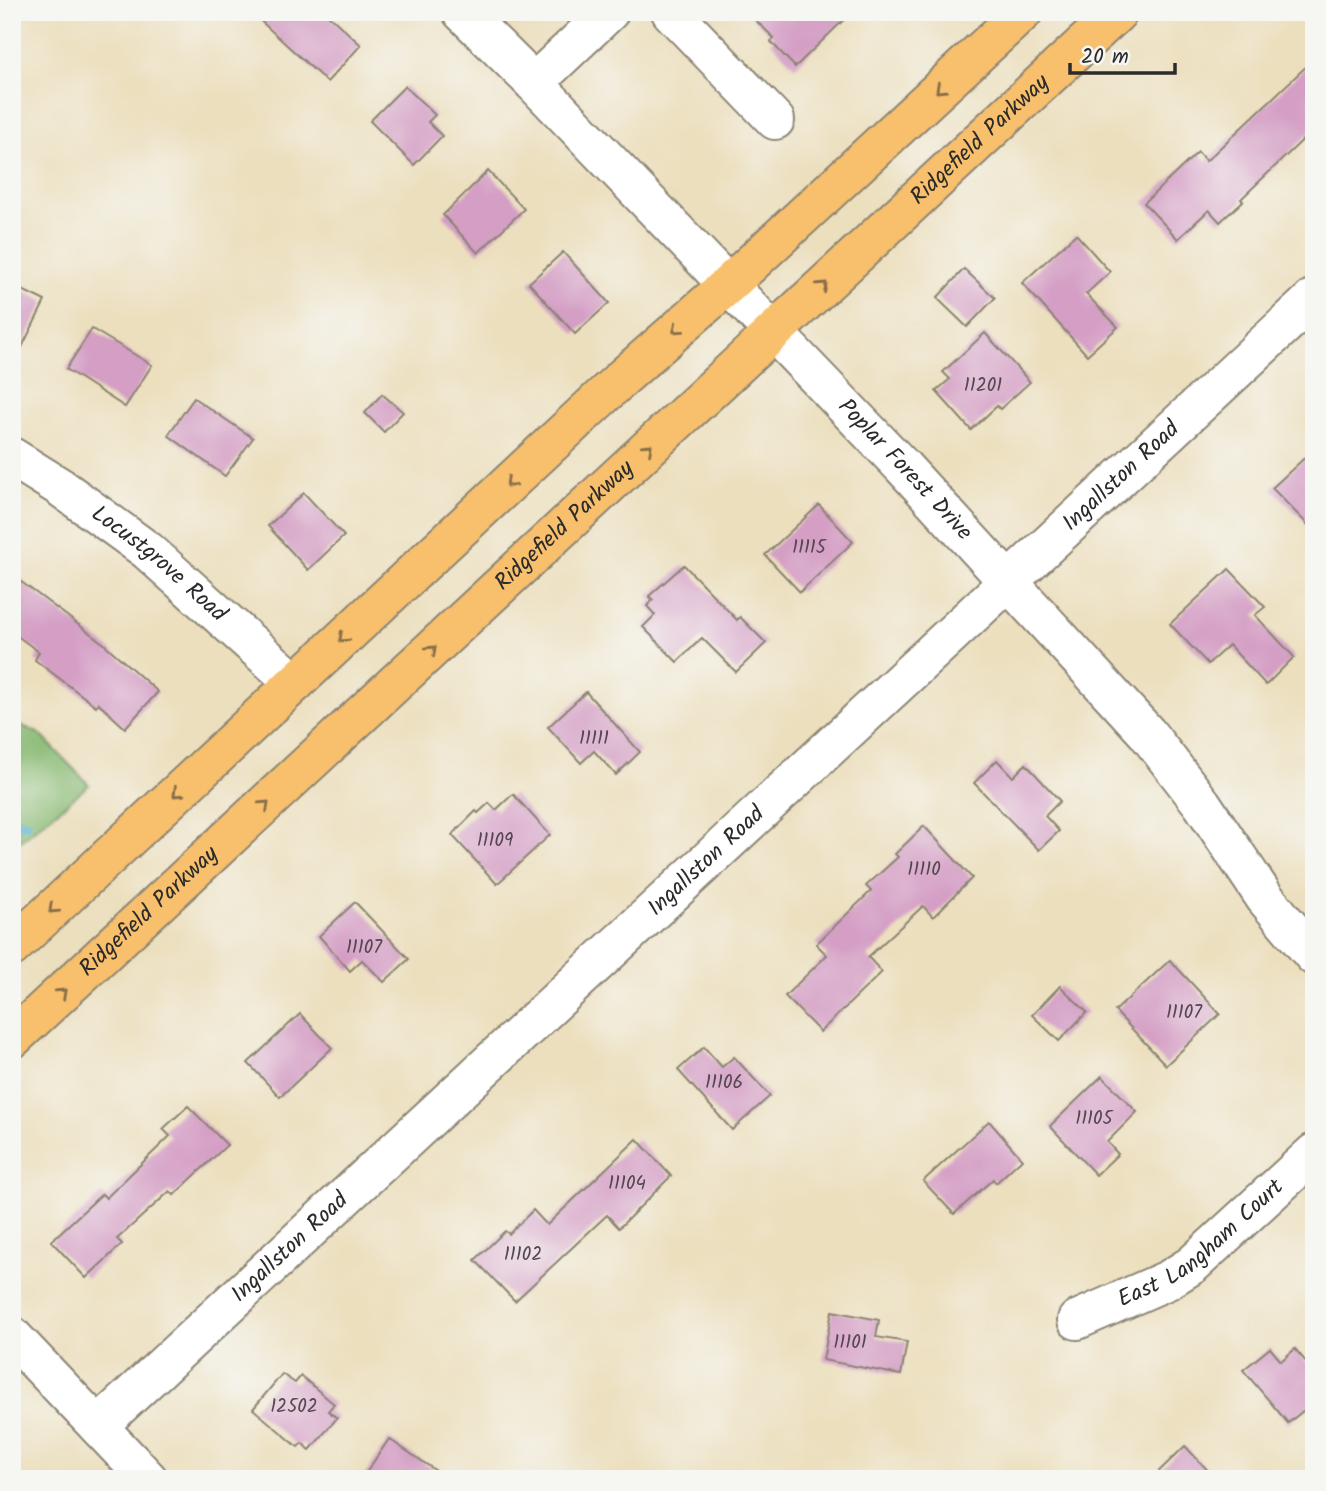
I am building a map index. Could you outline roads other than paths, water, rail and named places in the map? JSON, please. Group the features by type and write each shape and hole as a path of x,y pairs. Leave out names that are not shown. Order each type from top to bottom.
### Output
{"main road":[{"path":"12,947 612,388 729,284 1023,12"},
{"name":"Ridgefield Parkway","path":"12,1039 1118,12"}],"street":[{"name":"Poplar Forest Drive","path":"462,12 729,284 903,467 1147,733 1202,804 1265,898 1314,956"},
{"path":"534,83 609,12"},
{"path":"671,12 775,120"},
{"name":"Ingallston Road","path":"98,1426 1314,298"},
{"name":"Locustgrove Road","path":"12,457 60,487 148,551 295,683"},
{"name":"East Langham Court","path":"1077,1320 1168,1280 1192,1265 1314,1153"},
{"path":"12,1336 148,1479"}],"waterway":[{"path":"12,821 26,824"}]}
